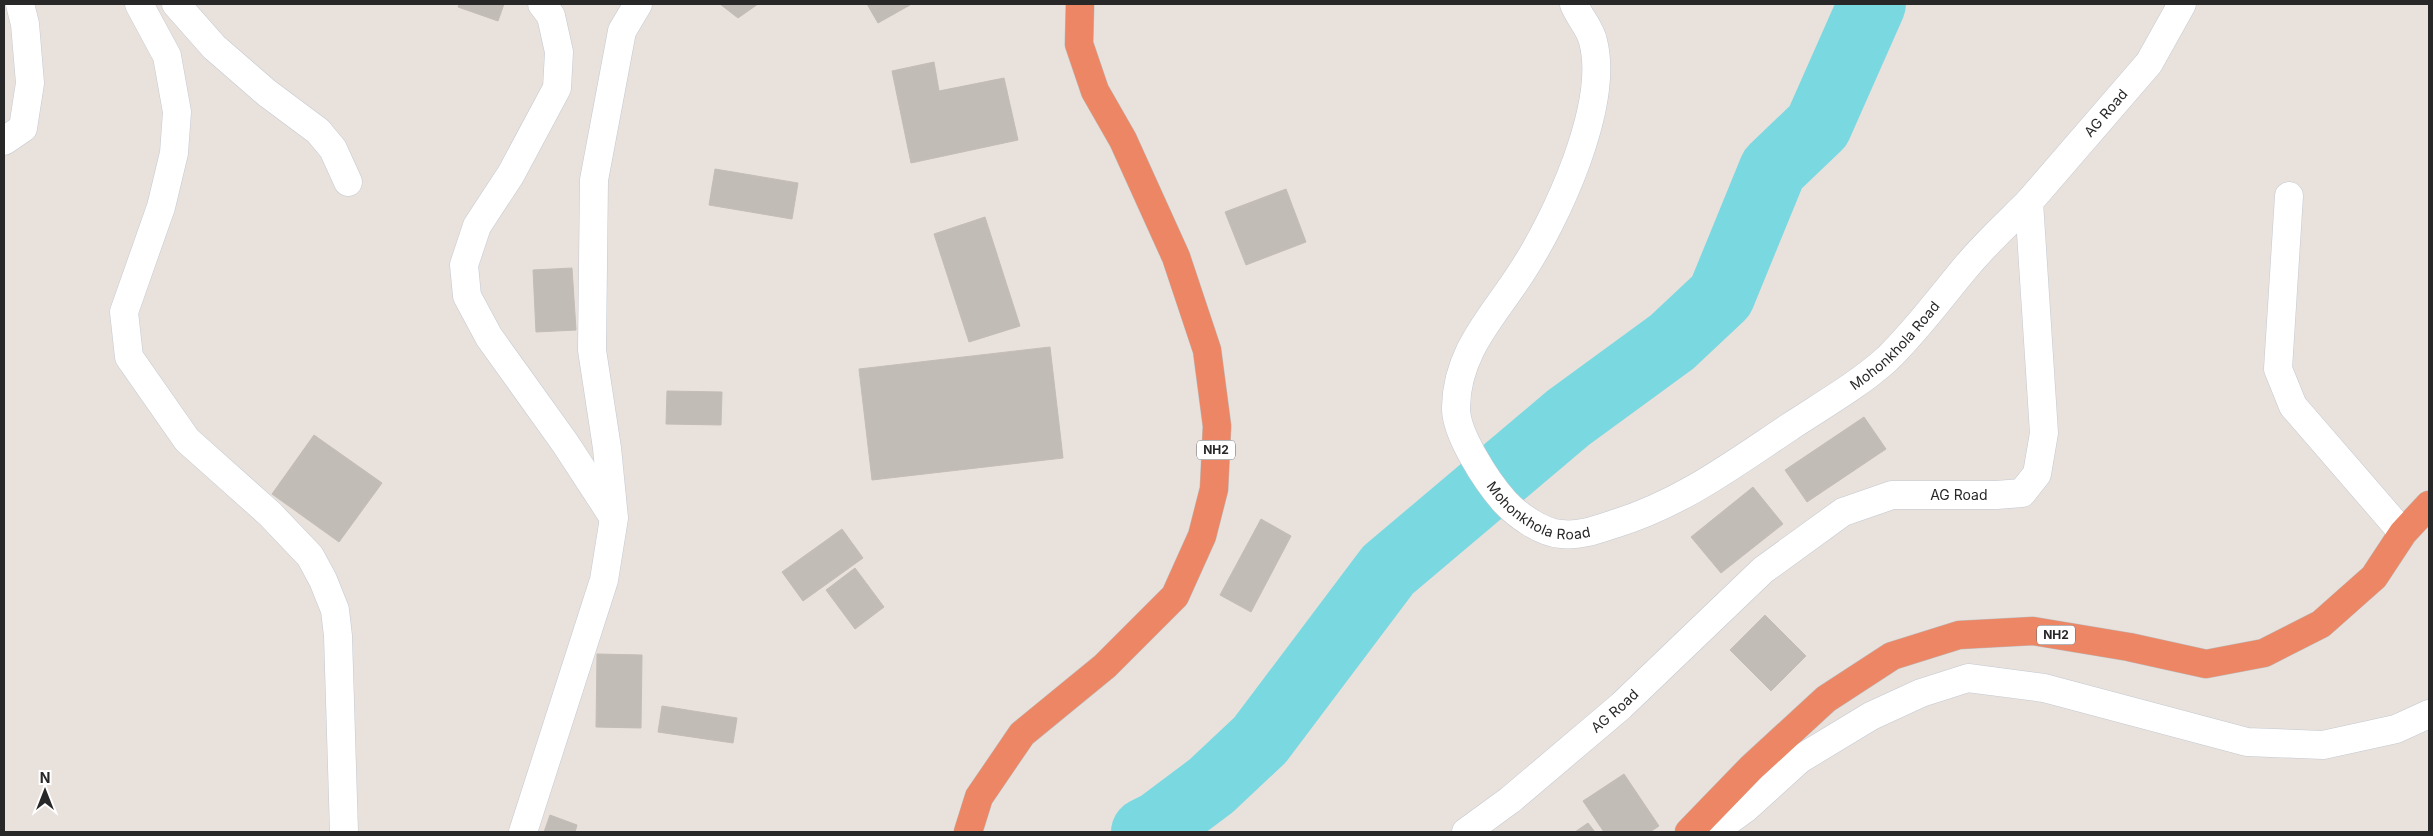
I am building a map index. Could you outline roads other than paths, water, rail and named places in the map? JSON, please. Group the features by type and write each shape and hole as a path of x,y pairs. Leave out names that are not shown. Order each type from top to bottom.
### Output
{"highway":[{"name":"NH2","path":"968,832 979,797 1022,734 1104,666 1175,596 1202,536 1214,489 1217,426 1207,350 1176,257 1123,140 1095,91 1080,44 1080,4"},
{"name":"NH2","path":"1689,832 1751,768 1826,699 1892,656 1958,635 2033,631 2129,647 2206,664 2264,652 2321,624 2374,577 2403,532 2429,505"}],"street":[{"path":"4,141 23,128 30,83 25,24 20,4"},
{"path":"139,4 168,56 177,112 174,152 161,207 124,312 129,357 187,440 270,514 310,556 323,580 335,610 338,636 344,832"},
{"path":"176,4 214,47 267,93 318,130 333,149 348,182"},
{"path":"542,4 551,16 559,52 557,88 511,174 477,226 464,265 468,296 488,337 565,443 614,518"},
{"path":"523,832 604,580 614,518 607,448 592,350 594,180 622,31 638,4"},
{"name":"Mohonkhola Road","path":"1574,4 1593,40 1598,72 1592,111 1575,166 1545,230 1521,273 1488,317 1464,360 1455,409 1468,447 1489,485 1512,510 1557,534 1582,534 1646,514 1704,485 1849,389 1886,359 1924,319 1969,264 2028,202"},
{"name":"AG Road","path":"1466,832 1510,800 1622,706 1763,570 1843,512 1892,496 1996,496 2022,493 2037,474 2044,433 2028,202 2149,63 2182,4"},
{"path":"2289,196 2278,369 2293,406 2403,532"},
{"path":"1712,832 1746,808 1800,759 1863,721 1921,693 1968,678 2044,688 2247,742 2323,746 2396,729 2429,714"}],"waterway":[{"path":"1145,832 1159,825 1211,786 1260,740 1388,570 1568,418 1672,342 1721,296 1773,169 1818,126 1872,4"}]}
